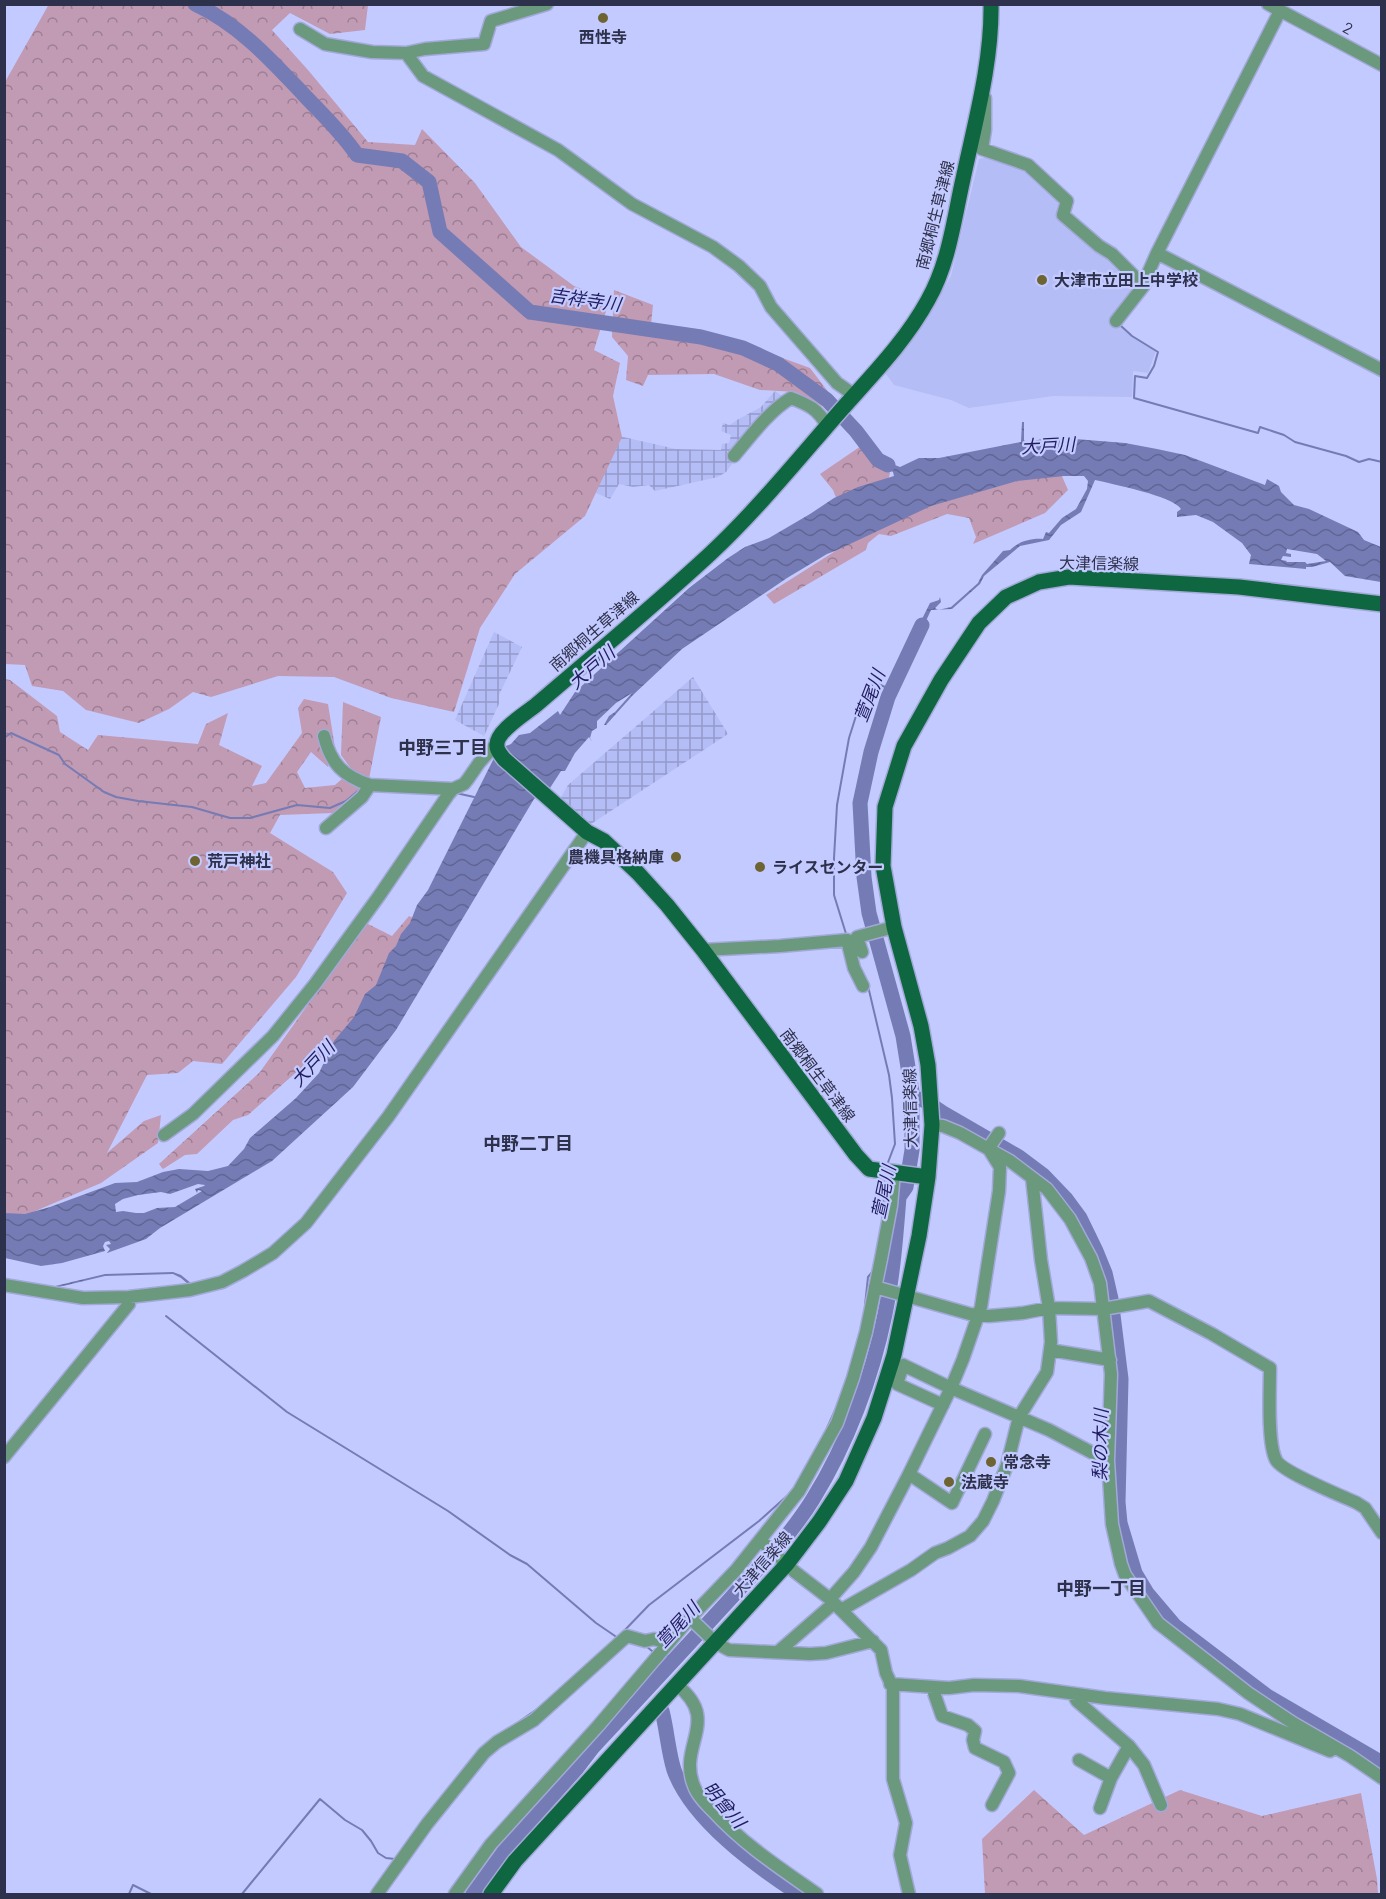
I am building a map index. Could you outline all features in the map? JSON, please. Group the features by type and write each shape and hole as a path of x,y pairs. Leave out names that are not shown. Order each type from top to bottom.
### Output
{"main road":[{"name":"南郷桐生草津線","path":"926,1177 869,1169 856,1155 668,905 604,841 587,832 504,759 497,748 500,735 506,728 536,705 711,553 829,425 912,327 942,272 981,94 988,50 991,4"},
{"name":"大津信楽線","path":"491,1894 515,1861 677,1685 819,1522 846,1480 895,1372 904,1294 919,1236 931,1119 931,1093 921,1026 890,928 883,866 885,807 904,746 941,680 979,623 1006,597 1039,582 1069,577 1239,587 1382,604"}],"street":[{"path":"300,29 326,44 372,52 406,53 484,44 491,21 547,4"},
{"name":"2","path":"1268,4 1382,65"},
{"path":"1116,321 1145,281 1280,11"},
{"path":"406,53 423,76 558,150 633,204 713,247 739,266 760,286 771,307 811,354 837,383 854,395"},
{"path":"981,94 986,99 982,149 1028,165 1067,201 1064,215 1099,246 1112,254 1134,277 1145,281"},
{"path":"1157,253 1382,370"},
{"path":"734,456 756,430 791,398 807,404 820,413 829,425"},
{"path":"324,736 328,753 347,775 370,785 450,792"},
{"path":"164,1135 193,1114 273,1036 315,984 379,896 450,792 464,784 479,763 497,748"},
{"path":"326,828 362,797 370,785"},
{"path":"4,1285 83,1298 129,1297 190,1290 222,1282 273,1253 306,1223 388,1117 587,832"},
{"path":"862,952 857,937 890,928"},
{"path":"703,950 846,940 854,968 863,986"},
{"path":"931,1119 1010,1161 1047,1189 1063,1208 1082,1238 1091,1258 1100,1283 1105,1308 1112,1374 1109,1464 1112,1524 1125,1575 1158,1623 1248,1694 1382,1778"},
{"path":"989,1149 999,1133"},
{"path":"835,1604 870,1547 909,1474 951,1388 978,1315 999,1191 1000,1167 989,1149"},
{"path":"455,1894 491,1844 598,1726 668,1643 692,1620 736,1570 799,1491 837,1423 853,1378 885,1242 895,1173"},
{"path":"779,1651 835,1604 911,1570 935,1553 970,1536 983,1521 1007,1465 1019,1417 1047,1372 1052,1342 1032,1178"},
{"path":"875,1287 970,1314 989,1316 1049,1308 1105,1308 1149,1301 1270,1368 1272,1444 1276,1461 1288,1471 1365,1508 1382,1533"},
{"path":"4,1457 129,1304 129,1297"},
{"path":"1050,1350 1110,1359"},
{"path":"943,1405 897,1384 895,1372 903,1365 1019,1417 1109,1464"},
{"path":"909,1474 952,1503 985,1434"},
{"path":"761,1541 835,1604 881,1650 886,1673 893,1688 895,1704 894,1779 906,1823 900,1855 909,1894"},
{"path":"692,1620 729,1650 779,1651 795,1654 826,1653 873,1641"},
{"path":"377,1894 427,1824 484,1754 497,1742 534,1720 627,1636 645,1641 654,1639 668,1643"},
{"path":"890,1684 932,1687 996,1685 1218,1708 1240,1714 1362,1764"},
{"path":"677,1685 688,1694 696,1707 699,1718 689,1761 694,1786 705,1803 729,1829 753,1849 816,1894"},
{"path":"932,1687 942,1716 968,1725 975,1731 972,1740 975,1748 1004,1762 1009,1773 992,1804"},
{"path":"1073,1694 1077,1701 1130,1746 1144,1765 1161,1805"},
{"path":"1273,1728 1281,1715"},
{"path":"1100,1808 1111,1778 1130,1746"},
{"path":"1078,1760 1111,1778"}],"shaded area":[{"name":"大津市立田上中学校","path":"991,156 1025,168 1064,202 1060,217 1140,283 1112,319 1131,336 1156,351 1148,373 1133,371 1132,397 1053,396 969,408 951,400 894,385 883,370 920,327 951,276 979,159"},
{"path":"775,391 788,400 726,472 718,477 655,491 649,485 633,487 619,484 610,499 591,491 619,436 676,449 721,450 722,444 729,443 731,435 721,431 723,423 730,425 761,407"},
{"path":"494,632 522,647 499,695 499,704 484,736 455,720"},
{"path":"693,677 728,734 588,826 560,799 568,785"}],"green space":[{"path":"49,4 368,5 365,30 330,34 290,13 272,30 368,142 415,145 422,129 475,183 521,247 574,286 604,297 607,308 594,350 620,363 613,396 622,437 585,516 515,574 480,628 454,712 391,698 334,677 278,676 211,697 193,692 169,709 139,723 86,710 63,691 32,686 25,665 5,664 5,82"},
{"path":"614,290 653,305 650,335 744,344 810,368 829,393 822,406 796,392 760,390 714,374 648,375 643,386 626,380 628,356 612,337"},
{"path":"861,446 875,452 890,473 887,484 837,500 833,490 820,474"},
{"path":"1061,474 1068,490 1045,513 973,544 976,537 969,518 947,514 891,536 879,534 868,543 866,550 774,604 766,595 856,538 930,504 1016,478"},
{"path":"4,679 10,680 57,716 60,732 88,750 98,735 198,744 206,724 228,713 219,745 262,766 252,786 266,783 302,733 298,708 304,699 328,704 335,748 328,767 311,752 297,772 305,788 335,785 352,770 341,755 343,702 381,717 369,779 333,813 280,815 270,833 333,872 347,893 296,977 222,1064 193,1061 178,1073 147,1075 107,1153 144,1121 161,1115 158,1143 101,1183 19,1218 4,1216"},
{"path":"409,916 417,920 347,1031 321,1059 311,1059 248,1115 233,1120 197,1154 185,1155 163,1169 159,1164 260,1072 366,923 392,936"},
{"path":"1034,1790 1084,1835 1180,1790 1262,1816 1361,1793 1378,1894 985,1894 982,1839"}],"water":[{"name":"大戸川","path":"1022,422 1024,422 1026,443 1042,439 1075,439 1125,443 1185,455 1265,485 1267,479 1279,486 1281,492 1294,505 1309,509 1358,532 1364,540 1381,547 1381,582 1345,576 1330,562 1306,567 1306,569 1249,564 1251,555 1242,543 1213,522 1196,515 1177,517 1177,512 1181,509 1176,504 1141,491 1095,480 1081,512 1061,525 1049,540 1020,546 984,576 980,584 952,609 940,610 951,607 978,583 1003,551 1010,550 1025,541 1043,539 1046,532 1049,533 1062,518 1076,509 1087,489 1088,481 1084,476 1017,481 931,506 827,554 787,578 682,649 633,695 606,725 604,725 609,716 632,693 616,703 597,721 597,728 592,731 590,738 593,743 589,737 550,788 534,799 396,1030 353,1087 272,1161 160,1228 146,1239 107,1253 110,1249 106,1245 111,1244 109,1241 105,1242 103,1246 105,1251 62,1263 41,1266 5,1258 4,1213 25,1214 115,1183 137,1182 163,1172 179,1169 208,1171 228,1166 244,1149 250,1138 296,1098 319,1073 334,1041 354,1017 365,994 376,985 389,953 410,923 417,905 428,890 493,760 503,747 511,744 519,735 530,733 558,711 560,715 575,692 689,588 728,558 745,547 769,538 834,498 858,487 894,476 893,472 876,460 870,451 882,460 900,467 919,458 939,458 1021,442","holes":["1287,549 1317,554 1326,561 1307,564 1305,562 1286,562 1281,560 1283,556 1291,557 1291,554 1286,553","198,1184 205,1185 195,1189 197,1193 198,1190 202,1191 175,1207 157,1208 144,1213 116,1212 115,1204 123,1199 161,1192 170,1194"]},
{"path":"940,597 941,602 935,608 938,610 931,610 913,649 913,637 930,603 939,600"},
{"path":"173,1272 192,1284 189,1285 173,1274 105,1276 46,1290 4,1279 47,1288 105,1274"}],"waterway":[{"name":"吉祥寺川","path":"195,4 227,22 254,45 332,124 357,155 402,161 429,182 440,232 530,312 701,337 743,348 778,364 827,400 856,431 878,460 888,465"},
{"path":"1120,325 1132,336 1158,352 1147,378 1135,376 1134,398 1258,433 1260,427 1284,435 1295,442 1346,456 1359,462 1369,459 1382,462"},
{"name":"萱尾川","path":"473,1894 511,1842 593,1747 785,1538 825,1478 857,1410 880,1338 892,1270 899,1197 906,1187 912,1150 912,1092 903,1036 869,913 864,877 860,803 871,752 888,697 922,625"},
{"path":"847,937 834,895 834,858 837,805 849,738 856,716 874,682 893,688"},
{"path":"4,738 11,733 59,755 65,764 104,792 116,797 192,807 230,818 250,818 297,805 330,808 346,801 360,789"},
{"path":"456,793 474,797"},
{"path":"868,986 889,1075 892,1098 895,1144 887,1165"},
{"name":"梨の木川","path":"922,1099 1019,1157 1043,1175 1080,1218 1096,1251 1105,1273 1111,1299 1121,1379 1118,1502 1120,1523 1135,1573 1147,1593 1175,1626 1267,1696 1382,1763"},
{"path":"882,1221 884,1176"},
{"path":"865,1305 868,1277 873,1271"},
{"path":"166,1316 287,1412 448,1511 510,1555 527,1564 596,1623 618,1638"},
{"path":"827,1428 837,1406"},
{"path":"622,1633 649,1605 759,1521 788,1495"},
{"path":"646,1646 656,1653"},
{"path":"665,1655 676,1658"},
{"path":"520,1721 540,1707"},
{"name":"明曾川","path":"662,1711 674,1770 695,1807 745,1856 799,1894"},
{"path":"242,1894 320,1799 345,1820 362,1830 378,1853 386,1858 395,1859 396,1857"},
{"path":"129,1894 133,1885 151,1894"}],"place":[{"name":"西性寺","path":"603,18"},
{"name":"大津市立田上中学校","path":"1042,280"},
{"name":"農機具格納庫","path":"676,857"},
{"name":"荒戸神社","path":"195,861"},
{"name":"ライスセンター","path":"760,867"},
{"name":"常念寺","path":"991,1462"},
{"name":"法蔵寺","path":"949,1482"}],"district":[{"name":"中野三丁目","path":"443,748"},
{"name":"中野二丁目","path":"528,1144"},
{"name":"中野一丁目","path":"1101,1589"}]}
